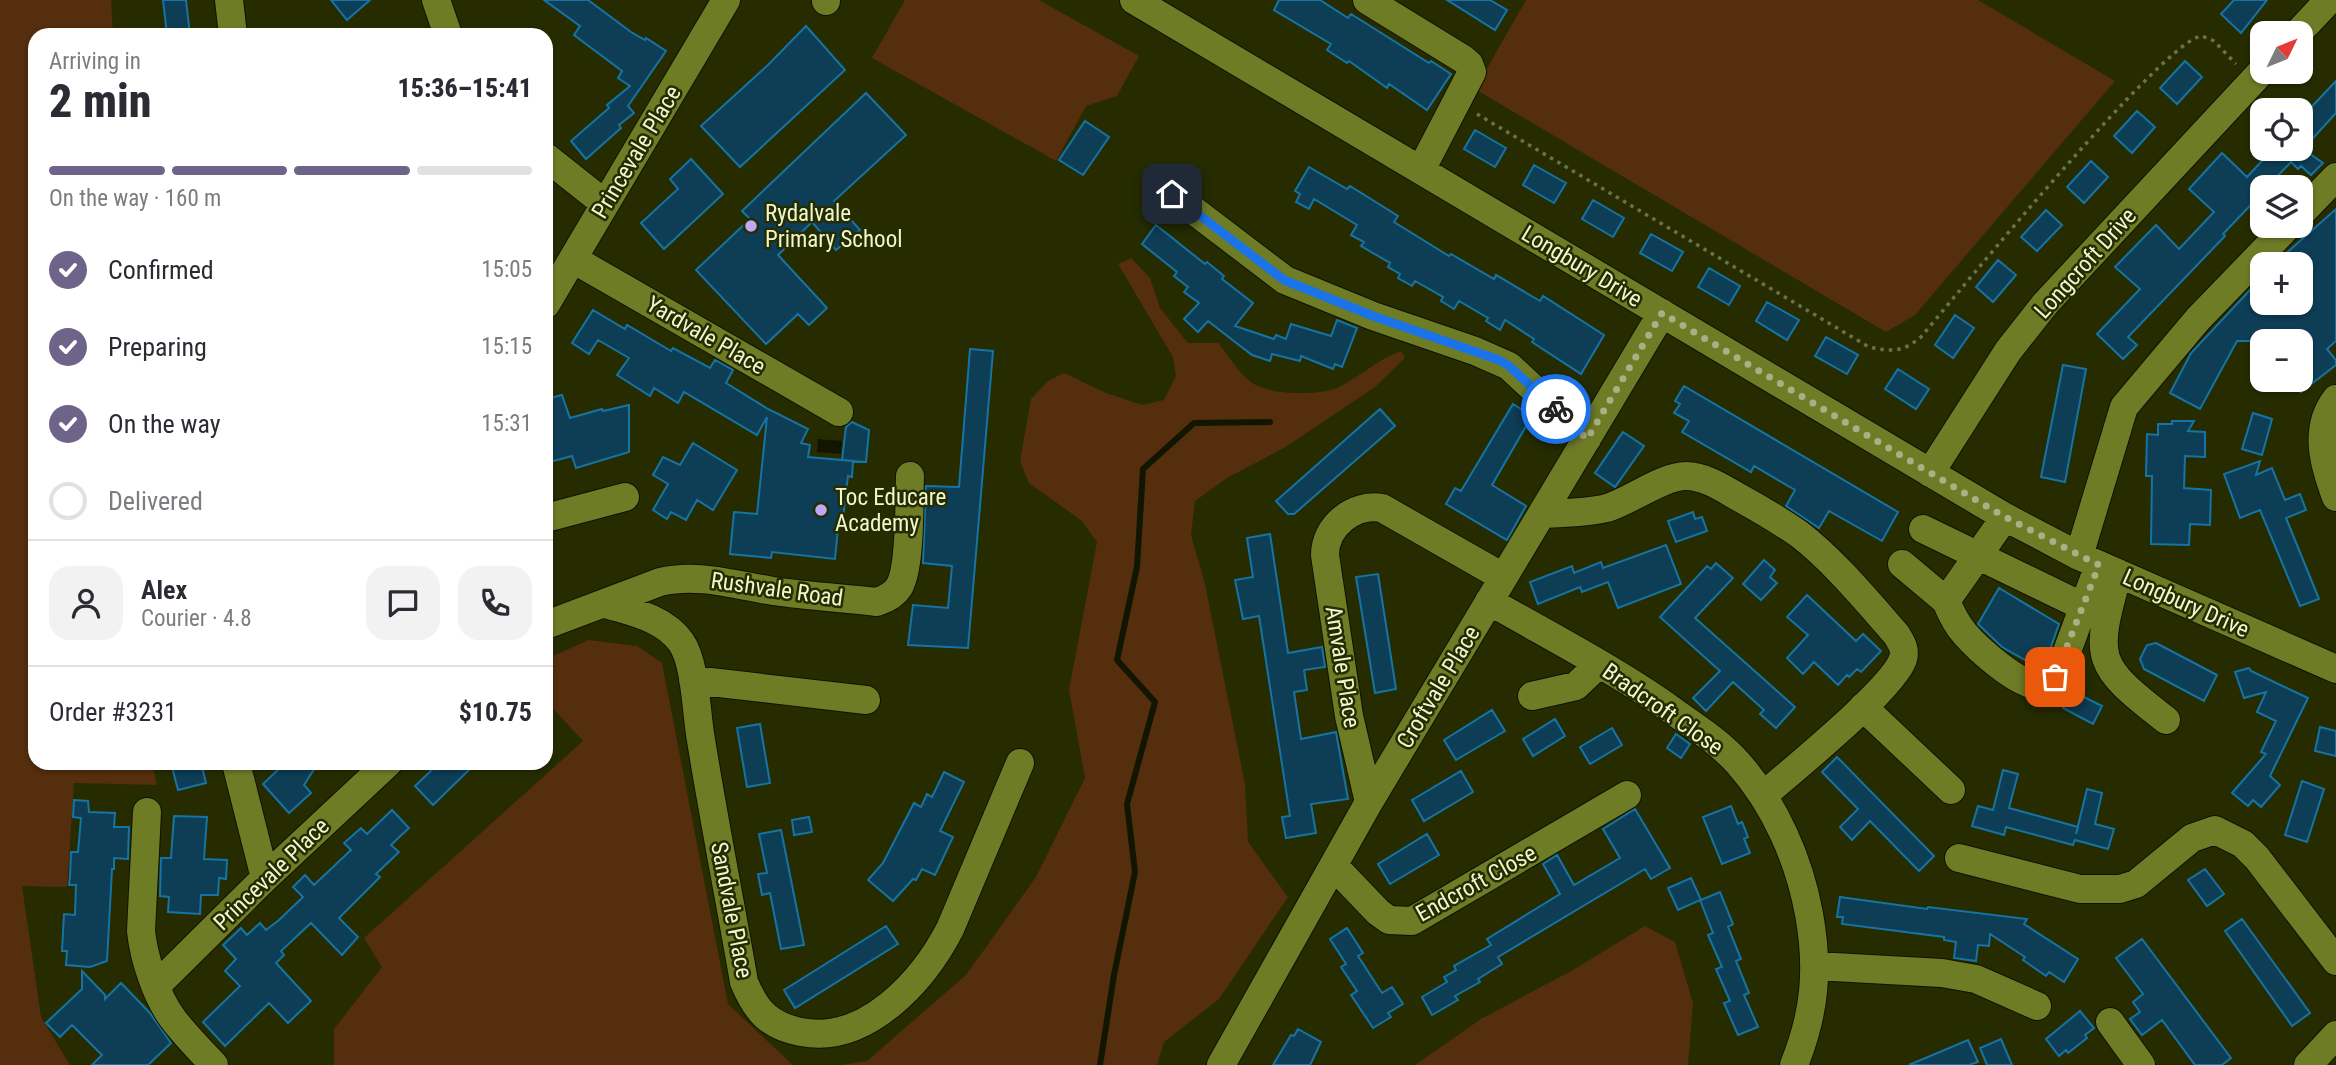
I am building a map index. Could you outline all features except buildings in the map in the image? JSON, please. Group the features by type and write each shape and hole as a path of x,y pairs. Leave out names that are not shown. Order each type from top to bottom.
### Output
{"street":[{"path":"229,0 232,28"},
{"path":"436,0 446,28"},
{"name":"Princevale Place","path":"553,292 726,0"},
{"name":"Longbury Drive","path":"1134,0 2005,517 2099,565 2336,669"},
{"path":"1367,0 1469,64 1472,72 1421,170"},
{"path":"2309,21 2329,0"},
{"name":"Longcroft Drive","path":"1930,473 2008,351 2045,304 2250,84"},
{"path":"553,163 604,203"},
{"path":"2313,201 2336,177"},
{"path":"1172,194 1284,280 1509,366 1587,439"},
{"path":"1902,564 1946,601 1953,618 1966,636 1996,662 2024,682 2037,685 2055,677 2099,565 2124,407 2198,319 2276,238"},
{"name":"Yardvale Place","path":"573,259 839,412"},
{"name":"Croftvale Place","path":"1221,1065 1369,802 1662,313"},
{"path":"2336,399 2328,409 2322,438 2326,471 2336,497"},
{"name":"Rushvale Road","path":"553,623 660,582 678,578 699,578 776,591 877,602 887,598 901,584 906,558 910,476"},
{"path":"1543,514 1578,513 1607,508 1667,480 1685,476 1717,485 1799,534 1823,554 1896,634 1904,649 1902,661 1892,676 1863,707 1763,796"},
{"path":"553,516 625,497"},
{"name":"Amvale Place","path":"1369,802 1349,716 1325,555 1330,532 1350,513 1362,508 1382,508 1503,576"},
{"path":"1946,601 2005,517"},
{"path":"1923,529 2084,607"},
{"path":"2099,565 2104,653 2108,667 2119,682 2165,720"},
{"name":"Bradcroft Close","path":"1489,601 1647,692 1707,735 1737,762 1763,796 1790,845 1804,888 1816,966 1810,1014 1794,1065"},
{"name":"Sandvale Place","path":"606,604 644,615 666,627 682,643 692,680 744,982 751,999 765,1018 789,1030 820,1036 848,1029 887,1007 923,973 950,929 1020,763"},
{"path":"1531,696 1576,686 1599,664"},
{"path":"692,680 866,699"},
{"path":"1863,707 1951,790"},
{"path":"238,770 265,878"},
{"name":"Princevale Place","path":"156,986 265,878 381,770"},
{"name":"Endcroft Close","path":"1334,866 1389,920 1412,921 1627,795"},
{"path":"147,812 142,944 156,986 173,1019 214,1065"},
{"path":"1959,858 2080,889 2120,889 2136,884 2192,838 2215,830 2243,844 2257,858 2336,961"},
{"path":"1816,966 1942,973 1976,979 2037,1006"},
{"path":"2110,1022 2141,1065"},
{"path":"2308,1065 2336,1035"}],"path":[{"path":"1457,103 1869,346 1898,351 1922,337 2000,242 2095,134 2188,40 2202,36 2214,41 2250,70"}],"shaded area":[{"path":"0,0 111,0 113,28 28,28 28,770 154,770 157,785 74,783 67,887 22,886 41,1017 70,1065 0,1065"},
{"path":"905,0 1039,0 1139,56 1117,96 1086,106 1056,161 872,58"},
{"path":"1526,0 1978,0 2115,81 1915,315 1886,332 1475,89"},
{"path":"1131,258 1150,278 1160,308 1188,343 1218,343 1244,376 1262,388 1296,393 1331,390 1393,354 1401,351 1405,358 1375,387 1284,448 1227,478 1195,501 1191,535 1205,584 1245,784 1248,842 1288,897 1219,999 1164,1042 1157,1065 840,1065 867,1061 966,975 1036,877 1085,778 1069,690 1097,542 1082,521 1029,483 1020,461 1031,399 1048,381 1064,373 1106,393 1142,405 1164,400 1176,376 1173,357 1118,264"},
{"path":"818,439 842,441 841,454 817,452"},
{"path":"589,640 637,646 662,663 728,1004 793,1065 334,1065 334,1029 382,967 364,938 583,741 553,709 553,656"},
{"path":"1645,926 1675,942 1693,1003 1688,1065 1415,1065 1481,1019 1573,970"}],"waterway":[{"path":"1100,1065 1114,975 1135,872 1127,804 1155,702 1117,660 1137,567 1143,469 1194,423 1270,422"}],"way so far":[{"path":"1556,409 1587,439 1662,313 2005,517 2099,565 2062,665 2055,677"}],"place":[{"name":"Rydalvale Primary School","path":"751,226"},
{"name":"Toc Educare Academy","path":"821,510"}],"route":[{"path":"1172,194 1284,280 1373,316 1499,360 1556,409"}]}
